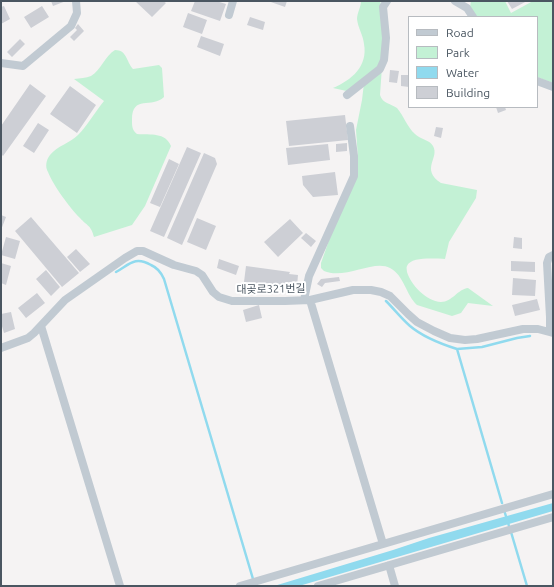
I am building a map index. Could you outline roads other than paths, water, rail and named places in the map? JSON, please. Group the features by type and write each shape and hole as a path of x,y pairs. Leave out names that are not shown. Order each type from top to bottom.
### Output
{"lane":[{"path":"1,63 24,66 71,26 77,13 76,1"},
{"path":"229,15 234,1"},
{"path":"348,94 380,69 384,60 386,38 383,7 386,1"},
{"path":"457,2 467,8 472,16"},
{"path":"538,81 553,87"},
{"path":"350,126 354,156 354,176 309,276 307,300 383,544"},
{"name":"대곶로321번길","path":"1,348 28,338 65,300 137,251 142,251 174,265 196,271 202,275 213,292 224,299 232,301 307,300 353,290 381,292 390,296 408,314 434,331 450,338 465,340 477,339 523,329 551,332 547,263 548,258 553,255"},
{"path":"41,326 120,586"},
{"path":"240,586 553,494"},
{"path":"318,586 553,517"},
{"path":"389,565 395,586"}],"water":[{"path":"553,503 553,511 299,586 274,586 429,538"}],"waterway":[{"path":"116,272 133,262 141,261 156,267 164,279 253,579"},
{"path":"386,301 415,330 432,340 457,349 502,503"},
{"path":"457,349 482,347 530,336"},
{"path":"504,510 509,526"},
{"path":"511,532 527,586"}]}
